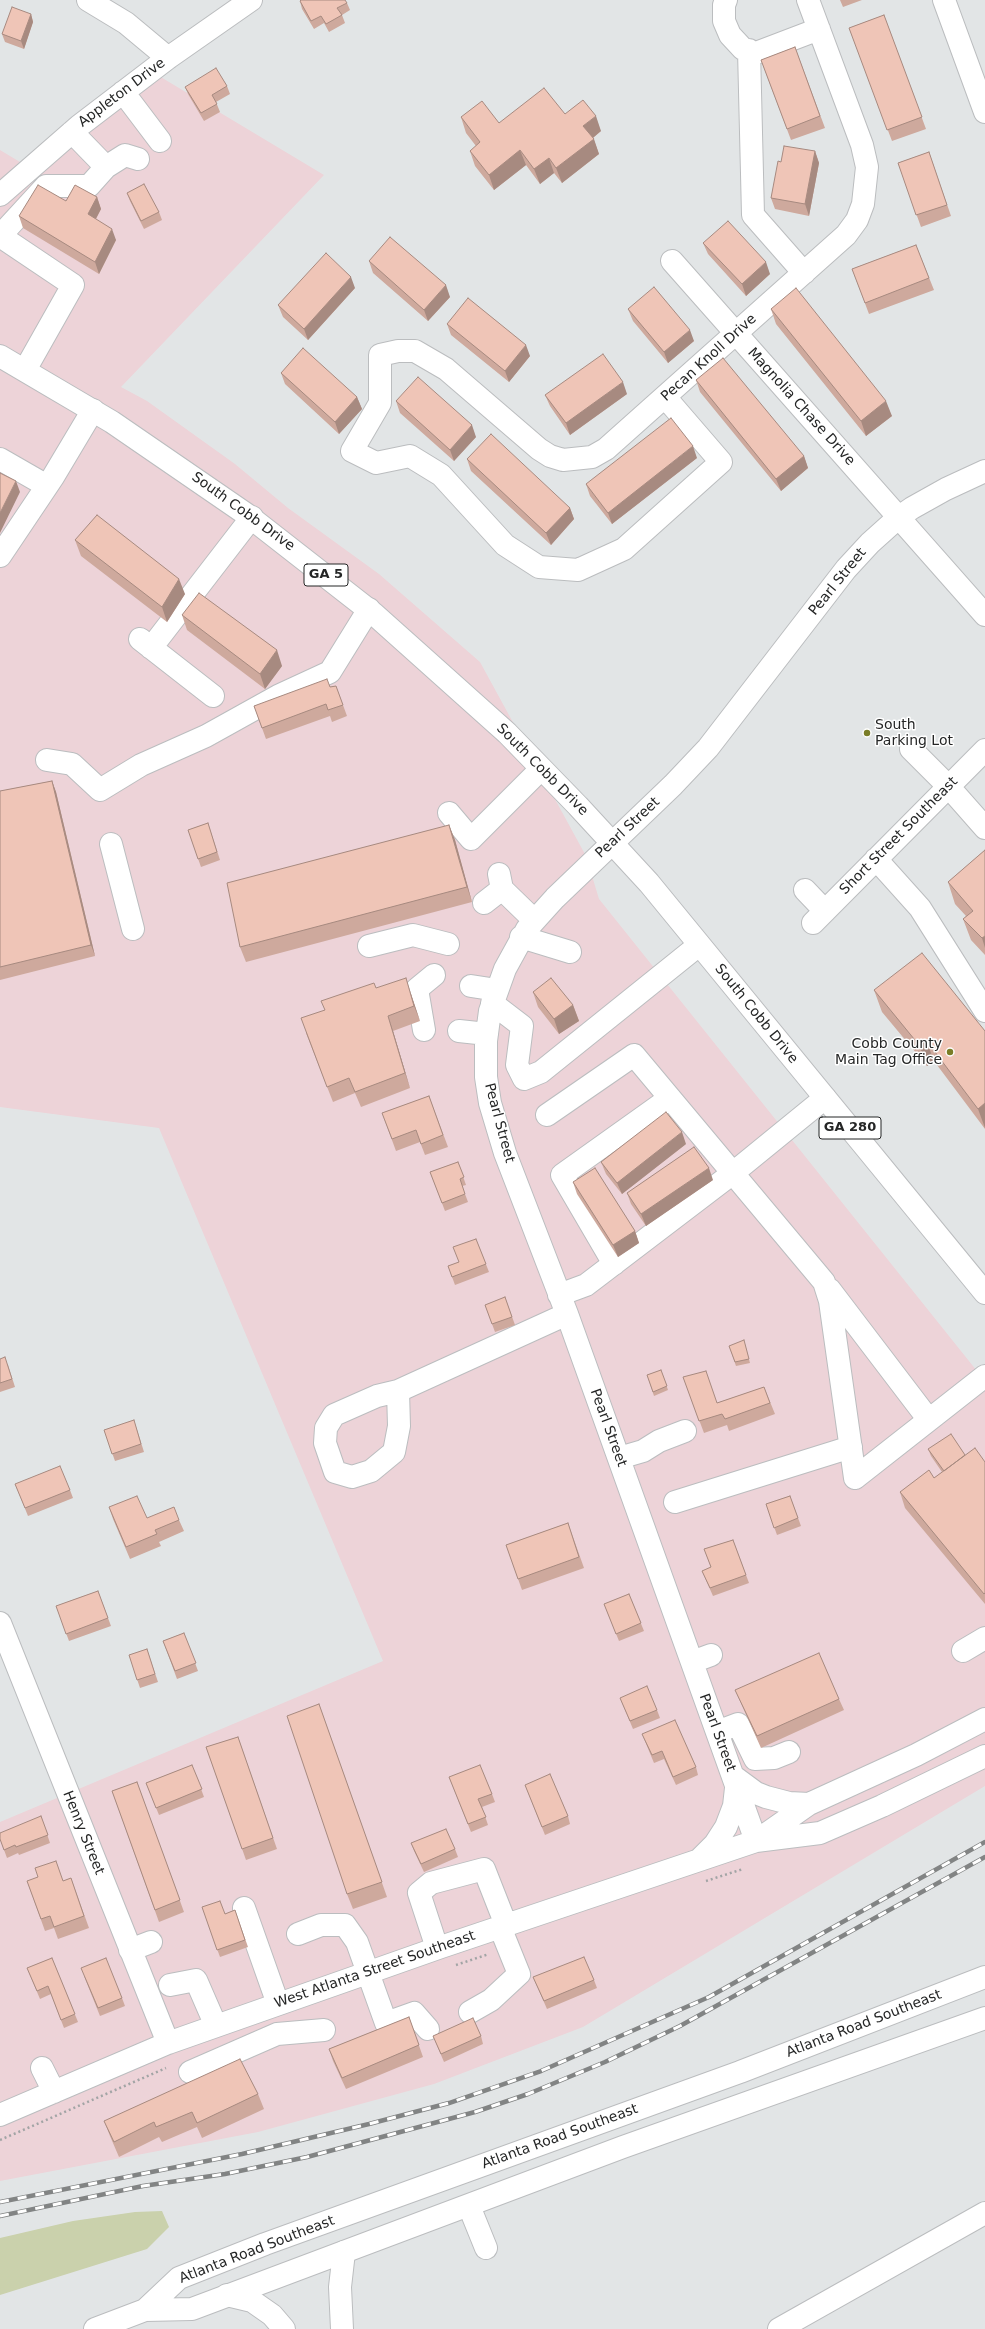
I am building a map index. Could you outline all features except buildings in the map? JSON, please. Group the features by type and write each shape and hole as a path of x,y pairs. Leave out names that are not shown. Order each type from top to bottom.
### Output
{"street":[{"path":"88,0 126,23 168,58"},
{"name":"Appleton Drive","path":"0,195 72,132 123,92 168,58 251,0"},
{"path":"726,0 724,5 724,21 730,35 743,49 756,53 819,29"},
{"name":"Pecan Knoll Drive","path":"665,397 721,462 624,549 578,570 539,567 505,545 441,475 410,456 376,463 352,451 380,403 380,355 398,351 415,351 429,357 446,368 539,449 550,456 563,460 592,457 606,449 846,235 856,220 863,204 867,168 862,145 808,0"},
{"path":"944,0 985,112"},
{"path":"749,50 753,215 804,274"},
{"path":"123,92 160,141"},
{"path":"72,132 106,167"},
{"path":"25,370 73,285 0,236 46,186 88,186 106,167 125,155 138,159"},
{"name":"Magnolia Chase Drive","path":"672,261 985,615"},
{"name":"South Cobb Drive","path":"0,356 93,410 180,466 252,517 369,609 507,733 612,843 699,944 985,1293"},
{"path":"0,556 47,486 93,410"},
{"path":"0,459 47,486"},
{"name":"Pearl Street","path":"756,1841 717,1732 702,1658 619,1458 498,1130 486,1076 487,1034 494,997 511,955 521,937 534,920 554,898 673,785 708,748 846,569 870,543 899,517 946,489 985,471"},
{"path":"213,696 145,643 252,517"},
{"path":"48,760 72,764 100,790 141,765 206,736 278,696 330,672 369,609"},
{"path":"911,749 948,786 985,828"},
{"name":"Short Street Southeast","path":"805,890 819,917 985,750"},
{"path":"449,814 471,839 541,769"},
{"path":"111,844 132,929"},
{"path":"876,859 920,908 985,1011"},
{"path":"484,903 501,882 534,920"},
{"path":"369,946 413,935 448,944"},
{"path":"521,937 570,952"},
{"path":"472,986 494,997 522,1026 517,1065 524,1079 542,1072 699,944"},
{"path":"424,1030 417,989 434,975"},
{"path":"459,1031 487,1034"},
{"path":"547,1115 634,1055 824,1282 929,1420"},
{"path":"614,1264 562,1175 670,1098"},
{"path":"398,1391 563,1304 586,1284 733,1173 825,1098"},
{"path":"824,1282 830,1301 855,1478 985,1376"},
{"path":"619,1458 643,1451 659,1441 685,1430"},
{"path":"675,1502 851,1447"},
{"name":"Henry Street","path":"0,1623 168,2043"},
{"path":"963,1651 985,1638"},
{"name":"West Atlanta Street Southeast","path":"756,1841 809,1804 916,1755 985,1719"},
{"path":"717,1732 738,1724 755,1758 774,1758 789,1752"},
{"name":"West Atlanta Street Southeast","path":"0,2115 168,2043 437,1948 756,1841 820,1833 882,1806 985,1756"},
{"path":"698,1861 715,1844 726,1827 734,1806 734,1780 766,1797 789,1803 809,1804"},
{"path":"437,1948 419,1894 431,1884 484,1869 519,1974 491,2000 470,2012"},
{"path":"244,1908 277,2034"},
{"path":"298,1934 321,1925 345,1925 357,1942 386,2023 414,2013 428,2029"},
{"path":"130,1950 151,1942"},
{"name":"Atlanta Road Southeast","path":"145,2310 179,2278 265,2244 740,2072 985,1977"},
{"path":"170,1985 196,1980 216,2026"},
{"name":"Atlanta Road Southeast","path":"95,2329 145,2310 192,2309 752,2100 985,2018"},
{"path":"190,2072 277,2034 324,2030"},
{"path":"42,2068 54,2092"},
{"path":"469,2206 486,2248"},
{"path":"779,2329 985,2213"},
{"path":"342,2329 340,2287 344,2252"},
{"path":"227,2295 252,2301 272,2315 284,2329"}],"shaded area":[{"path":"154,73 324,175 121,387 147,401 235,464 288,508 379,574 480,662 586,856 599,899 985,1381 985,1786 583,2027 434,2084 258,2132 0,2181 0,1822 383,1661 159,1128 0,1107 0,150 35,171"}],"green space":[{"path":"162,2211 169,2227 147,2249 0,2295 0,2238 73,2221 135,2212"}],"railway":[{"path":"0,2202 242,2154 369,2124 449,2103 541,2071 709,1997 985,1842"},
{"path":"0,2216 143,2186 225,2174 307,2157 475,2112 528,2094 605,2062 680,2026 985,1857"}],"place":[{"name":"South Parking Lot","path":"867,733"},
{"name":"Cobb County Main Tag Office","path":"950,1052"}]}
